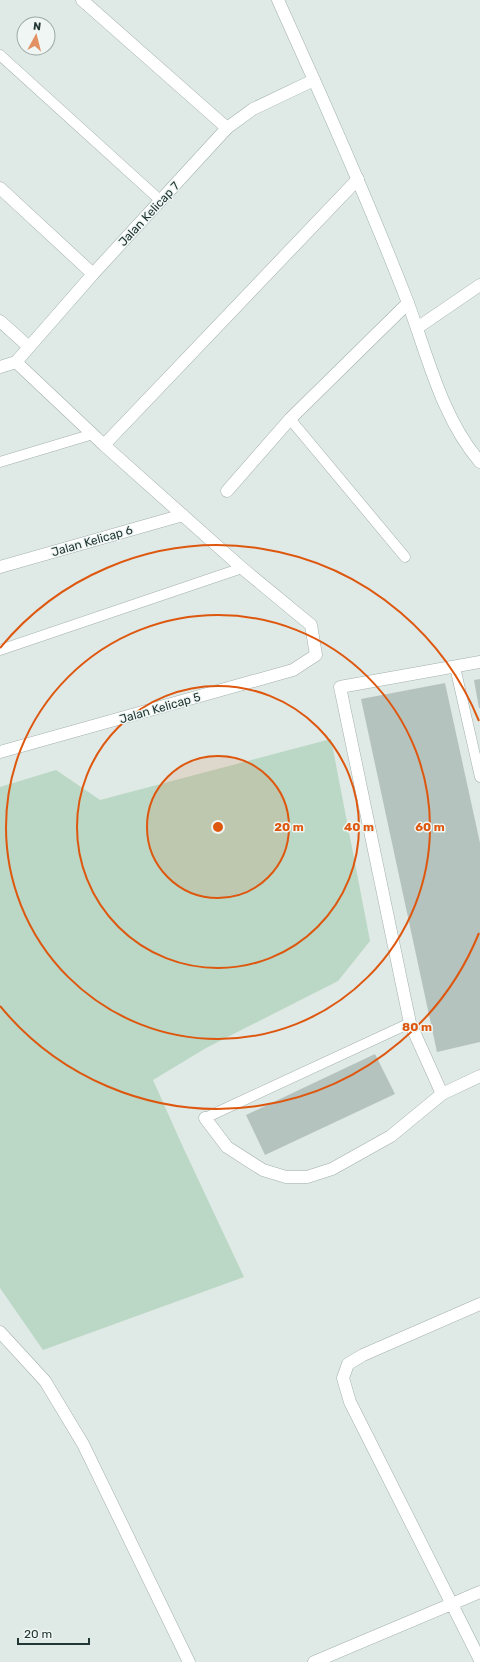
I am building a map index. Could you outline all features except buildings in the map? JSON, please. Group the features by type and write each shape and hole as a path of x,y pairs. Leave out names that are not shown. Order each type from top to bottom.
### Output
{"street":[{"path":"82,0 227,128"},
{"path":"278,0 358,179 408,303 443,400 469,450 480,462"},
{"name":"Jalan Kelicap 7","path":"16,362 93,274 227,128 253,109 314,80"},
{"path":"104,445 358,179"},
{"path":"0,188 93,274"},
{"path":"417,328 480,285"},
{"path":"227,491 290,419 408,303"},
{"path":"0,321 29,347"},
{"path":"0,367 16,362 104,445 242,568"},
{"name":"Jalan Kelicap 6","path":"0,567 183,515"},
{"name":"Jalan Kelicap 5","path":"0,752 293,670 316,655 311,625 242,568"},
{"path":"442,1094 410,1023 340,687 480,662"},
{"path":"205,1118 227,1147 263,1170 286,1177 307,1177 332,1169 391,1136 442,1094 480,1076"},
{"path":"480,1304 363,1355 348,1364 343,1378 350,1402 480,1660"},
{"path":"0,1332 44,1382 83,1444 189,1662"},
{"path":"314,1662 480,1592"}],"lane":[{"path":"0,55 161,201"},
{"path":"290,419 405,557"},
{"path":"0,462 93,434"},
{"path":"0,650 242,568"},
{"path":"455,666 480,778"},
{"path":"205,1118 410,1023"}],"green space":[{"path":"331,739 370,941 338,981 206,1048 153,1080 244,1277 43,1350 0,1288 0,787 56,770 100,800"}]}
